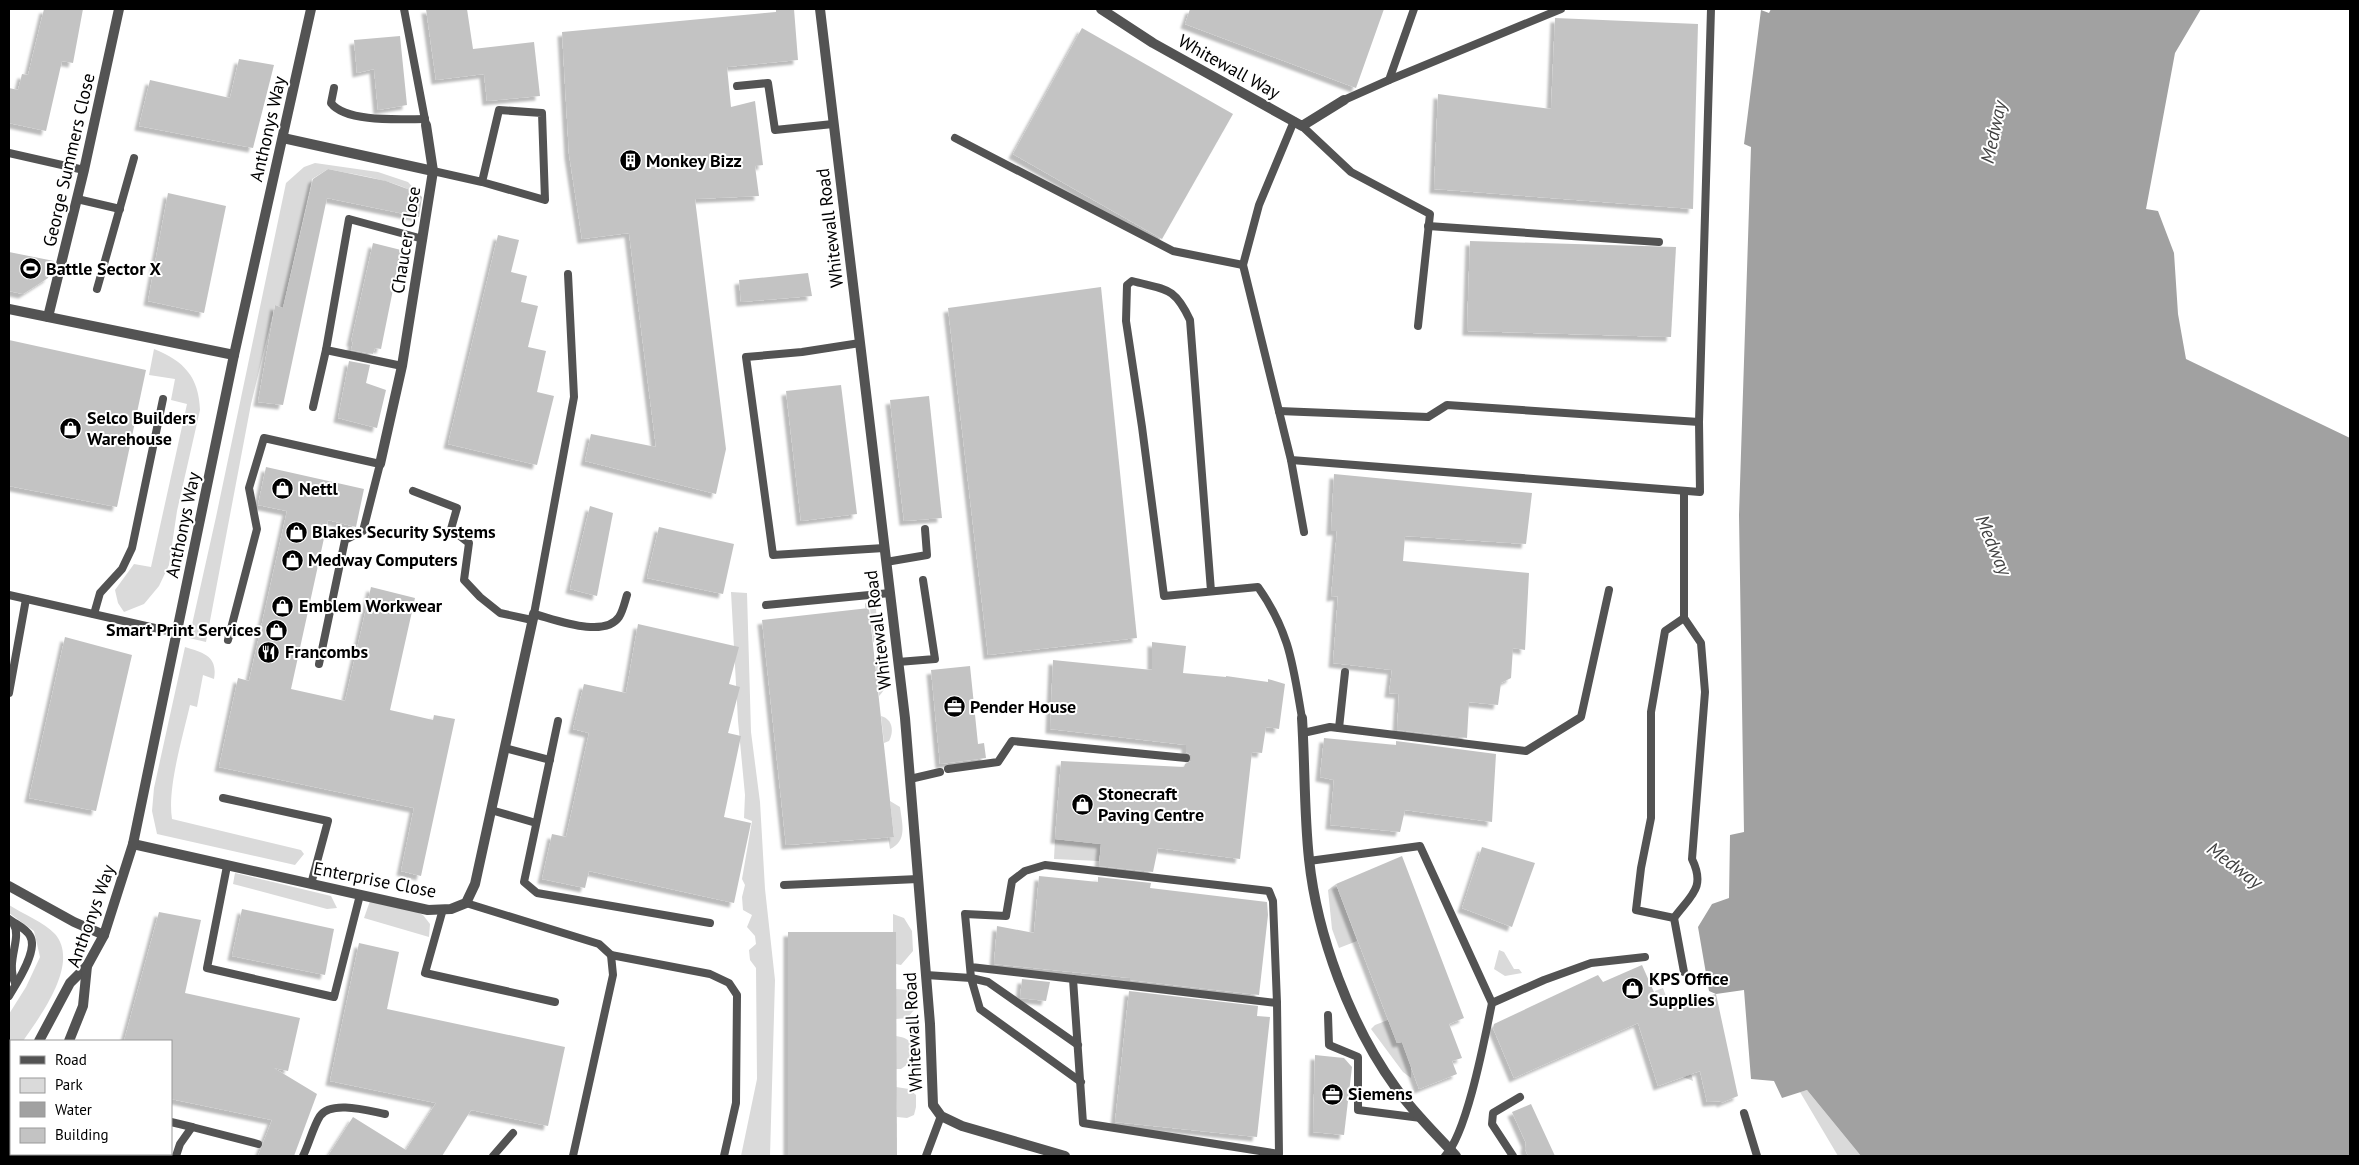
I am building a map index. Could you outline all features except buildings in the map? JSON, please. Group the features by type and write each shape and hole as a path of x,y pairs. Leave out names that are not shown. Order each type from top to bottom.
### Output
{"street":[{"name":"George Summers Close","path":"48,317 84,170 119,9"},
{"name":"Anthonys Way","path":"69,1040 82,1006 87,966 104,935 133,844 234,356 311,9"},
{"name":"Whitewall Road","path":"820,9 890,592 910,778 926,975 933,1105 941,1116"},
{"name":"Whitewall Way","path":"1101,9 1153,44 1298,123"},
{"path":"1298,123 1344,100"},
{"path":"426,122 433,171"},
{"name":"Chaucer Close","path":"282,138 433,171 424,239 402,366 380,464"},
{"path":"9,309 234,356"},
{"path":"466,903 476,884 533,617"},
{"path":"1302,718 1309,861 1332,961 1355,1022 1396,1088 1424,1119 1451,1154"},
{"name":"Enterprise Close","path":"133,844 428,910 443,909 466,903"},
{"path":"9,886 74,922 104,935"},
{"path":"40,1040 70,983 87,966"},
{"path":"941,1116 962,1126 1063,1156"},
{"path":"9,1137 10,1132"}],"lane":[{"path":"334,88 331,103 335,108 350,114 382,120 426,122 404,9"},
{"path":"1389,80 1414,9"},
{"path":"1344,100 1561,9"},
{"path":"1291,460 1700,492 1699,422 1711,9"},
{"path":"737,86 768,83 775,130 833,124"},
{"path":"433,171 482,182 545,200 542,113 499,110 482,182"},
{"path":"1304,532 1291,460 1243,264 1259,204 1298,123 1351,172 1430,214 1418,326"},
{"path":"955,138 1173,251 1243,264"},
{"path":"9,153 84,170"},
{"path":"97,289 134,158"},
{"path":"77,199 120,209"},
{"path":"313,407 326,350 349,220 424,239"},
{"path":"1428,226 1659,242"},
{"path":"533,617 574,397 568,274"},
{"path":"1211,591 1190,320 1180,299 1170,291 1132,281 1127,285 1126,321 1164,596 1258,587 1275,610 1290,650 1302,718"},
{"path":"860,343 802,352 746,357 772,555 884,548"},
{"path":"326,350 402,366"},
{"path":"94,614 100,593 122,568 132,548 163,400"},
{"path":"1279,411 1428,417 1447,405 1699,422"},
{"path":"228,640 258,529 249,488 264,438 380,464 364,532 345,540 319,664"},
{"path":"1684,490 1684,618 1701,643 1705,692 1692,859 1699,873 1697,886 1674,918 1684,972"},
{"path":"413,491 456,508 451,529 469,543 464,580 480,597 500,613 533,617 587,628 607,626 619,618 627,595"},
{"path":"886,562 927,555 925,529"},
{"path":"898,662 935,659 923,580"},
{"path":"1303,732 1330,727 1526,751 1581,717 1609,590"},
{"path":"766,606 890,592"},
{"path":"9,595 177,633"},
{"path":"9,693 26,599"},
{"path":"1674,918 1636,910 1641,868 1651,818 1651,712 1665,631 1684,618"},
{"path":"1339,728 1345,672"},
{"path":"558,721 524,882 537,893 710,923"},
{"path":"948,769 998,762 1012,741 1186,758"},
{"path":"505,748 550,760"},
{"path":"910,778 940,772"},
{"path":"223,798 328,821 311,884"},
{"path":"492,810 536,823"},
{"path":"1309,861 1420,846 1492,1003 1467,1107 1451,1154"},
{"path":"1073,979 1083,1123 1278,1155 1277,1004 1273,901 1269,891 1045,865 1025,871 1012,881 1006,916 965,914 971,978 980,1009 1080,1082"},
{"path":"227,866 207,968 334,997 360,895"},
{"path":"784,885 918,879"},
{"path":"466,903 599,944 611,955 710,974 729,983 736,995 736,1103 724,1156"},
{"path":"443,909 425,973 555,1002"},
{"path":"9,996 27,965 32,942 30,934 10,920"},
{"path":"10,920 17,934 11,968 16,984"},
{"path":"574,1156 614,975 611,955"},
{"path":"1492,1003 1544,980 1591,963 1645,957"},
{"path":"971,967 1277,1004"},
{"path":"926,975 971,978 988,982 1078,1045"},
{"path":"1328,1015 1329,1045 1358,1057 1358,1110 1424,1119"},
{"path":"1512,1156 1492,1124 1494,1113 1520,1098"},
{"path":"303,1156 319,1117 327,1111 342,1107 385,1114"},
{"path":"1744,1113 1758,1156"},
{"path":"926,1156 941,1116"},
{"path":"172,1122 258,1144"},
{"path":"176,1156 180,1144 192,1127"},
{"path":"493,1156 513,1133"}],"green space":[{"path":"315,163 378,172 408,182 422,197 389,182 328,169 312,179 283,308 275,305 251,404 206,642 189,638 286,183 304,167"},
{"path":"154,349 174,359 188,372 197,388 200,410 177,511 169,565 159,586 144,604 124,612 118,603 115,590 134,564 151,567 187,404 171,400 175,379 149,375"},
{"path":"731,592 747,593 751,732 760,802 765,889 775,980 770,1156 741,1156 757,1079 756,968 750,960 749,950 756,944 755,936 747,927 752,915 743,910 742,897 745,885 742,879 752,821 744,818 745,795 738,721"},
{"path":"865,603 876,609 878,634 873,643 870,608 865,608"},
{"path":"185,647 198,651 212,660 215,671 214,679 203,675 197,707 190,705 174,777 171,806 172,819 301,850 304,854 295,865 157,834 152,811 154,788"},
{"path":"875,663 885,674 886,678 885,687 879,696"},
{"path":"881,716 888,720 892,730 889,741 884,743"},
{"path":"890,801 900,807 902,836 896,846 890,849 888,837 894,836"},
{"path":"1055,839 1101,844 1099,861 1054,859"},
{"path":"235,873 331,896 337,908 327,909 233,884"},
{"path":"1336,884 1357,941 1339,948 1332,929 1328,890"},
{"path":"370,901 423,915 430,924 429,937 364,918"},
{"path":"9,905 39,922 55,934 62,946 63,959 61,974 55,989 39,1017 24,1040 10,1040 9,1062 9,1014 26,987 40,957 34,931 9,913"},
{"path":"893,914 904,918 912,931 913,951 901,965 896,964 896,932 893,932"},
{"path":"1499,950 1504,952 1514,969 1519,969 1522,973 1505,976 1494,969"},
{"path":"1663,988 1675,1021 1678,1020 1693,1081 1683,1077 1655,991"},
{"path":"896,989 910,990 914,995 916,1008 907,1018 896,1019"},
{"path":"1388,1020 1397,1043 1402,1042 1411,1067 1411,1078 1403,1072 1371,1029 1375,1025"},
{"path":"896,1036 911,1042 916,1058 901,1069 896,1069"},
{"path":"896,1087 909,1089 916,1095 914,1115 907,1118 897,1117"},
{"path":"1807,1090 1861,1156 1838,1156 1800,1092"}],"water":[{"name":"Medway","path":"1771,9 2201,9 2175,53 2146,209 2158,211 2174,253 2178,314 2186,359 2350,438 2350,1156 1861,1156 1807,1090 1782,1098 1774,1081 1751,1079 1744,990 1716,994 1709,991 1698,927 1712,904 1729,898 1730,835 1744,832 1739,515 1751,147 1744,144 1761,10 1769,13"}],"place":[{"name":"Monkey Bizz","path":"630,161"},
{"name":"Battle Sector X","path":"30,269"},
{"name":"Selco Builders Warehouse","path":"71,428"},
{"name":"Nettl","path":"283,489"},
{"name":"Blakes Security Systems","path":"296,532"},
{"name":"Medway Computers","path":"292,560"},
{"name":"Emblem Workwear","path":"283,606"},
{"name":"Smart Print Services","path":"277,630"},
{"name":"Francombs","path":"269,652"},
{"name":"Pender House","path":"954,707"},
{"name":"Stonecraft Paving Centre","path":"1082,804"},
{"name":"KPS Office Supplies","path":"1633,989"},
{"name":"Siemens","path":"1332,1094"}]}
